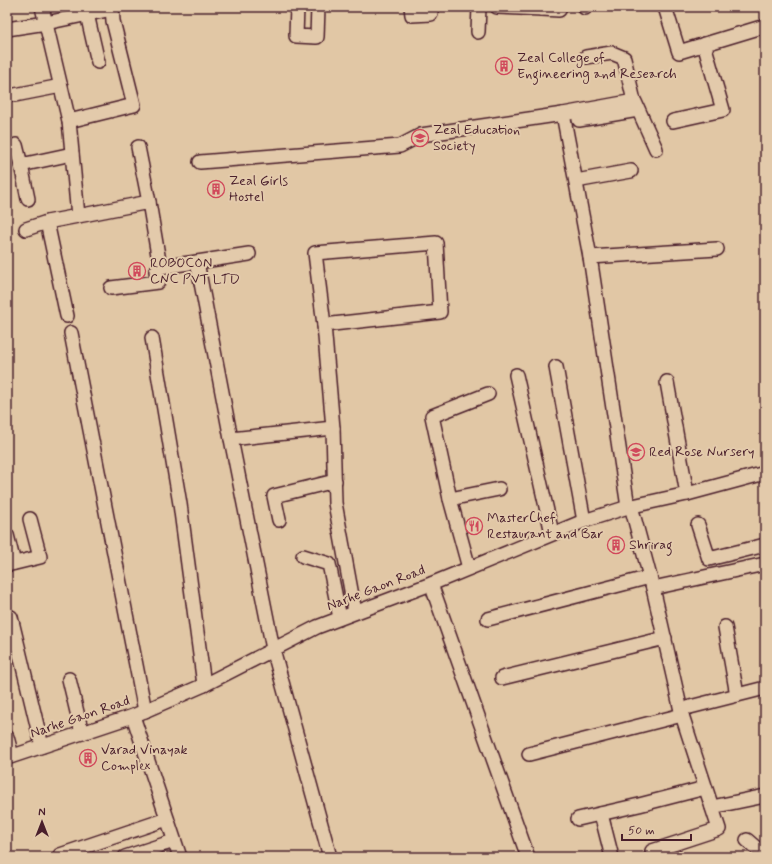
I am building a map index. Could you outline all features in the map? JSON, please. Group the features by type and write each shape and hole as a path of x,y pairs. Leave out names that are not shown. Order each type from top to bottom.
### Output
{"street":[{"path":"42,7 69,121 78,216"},
{"path":"296,7 296,36 316,37 318,7"},
{"path":"411,7 412,15 431,14 431,7"},
{"path":"478,32 479,7"},
{"path":"497,7 559,10"},
{"path":"665,7 679,52 765,26"},
{"path":"7,29 47,27 87,14 112,8 113,21 134,105 69,121"},
{"path":"87,14 98,62"},
{"path":"674,121 723,110 704,44"},
{"path":"586,57 612,52 624,58 636,106 656,149"},
{"path":"15,95 61,86"},
{"path":"200,162 400,146 421,135 563,114 636,106"},
{"path":"578,120 636,106"},
{"path":"563,114 590,257 630,507 652,583 705,788 719,829 652,851"},
{"path":"16,145 28,199"},
{"path":"138,147 160,267"},
{"path":"21,165 72,154"},
{"path":"576,181 631,171"},
{"path":"26,229 47,222 149,202"},
{"path":"47,222 67,316"},
{"path":"324,325 440,312 436,243 315,253 324,325 336,503 354,612"},
{"path":"590,257 716,249"},
{"path":"111,288 158,282 156,271 160,267 249,254"},
{"path":"197,262 273,649 330,857"},
{"path":"71,333 145,711"},
{"path":"152,338 180,504 204,685"},
{"path":"556,367 584,521"},
{"path":"516,375 552,534"},
{"path":"667,382 687,494"},
{"path":"469,568 450,499 432,416 488,394"},
{"path":"231,439 332,428"},
{"name":"Narhe Gaon Road","path":"10,757 145,711 204,685 317,627 431,584 584,521 630,507 687,494 765,473"},
{"path":"279,520 274,496 335,481"},
{"path":"450,499 498,488"},
{"path":"7,535 11,564 40,556 30,519"},
{"path":"698,525 709,559 765,545"},
{"path":"303,556 329,564 340,618"},
{"path":"488,619 652,583 765,564"},
{"path":"431,584 528,857"},
{"path":"11,617 42,746"},
{"path":"725,627 737,695"},
{"path":"502,678 665,638"},
{"path":"69,680 82,733"},
{"path":"529,754 765,688"},
{"path":"132,716 180,857"},
{"path":"7,737 10,757"},
{"path":"578,819 705,788"},
{"path":"712,807 765,796"},
{"path":"601,814 611,857"},
{"path":"60,855 167,819"},
{"path":"747,840 762,853 764,857"},
{"path":"125,857 174,841"}],"place":[{"name":"Zeal College of Engineering and Research","path":"504,66"},
{"name":"Zeal Education Society","path":"420,138"},
{"name":"Zeal Girls Hostel","path":"216,189"},
{"name":"ROBOCON CNC PVT LTD","path":"137,271"},
{"name":"Red Rose Nursery","path":"636,452"},
{"name":"MasterChef Restaurant and Bar","path":"474,526"},
{"name":"Shrirag","path":"616,545"},
{"name":"Varad Vinayak Complex","path":"88,758"}]}
